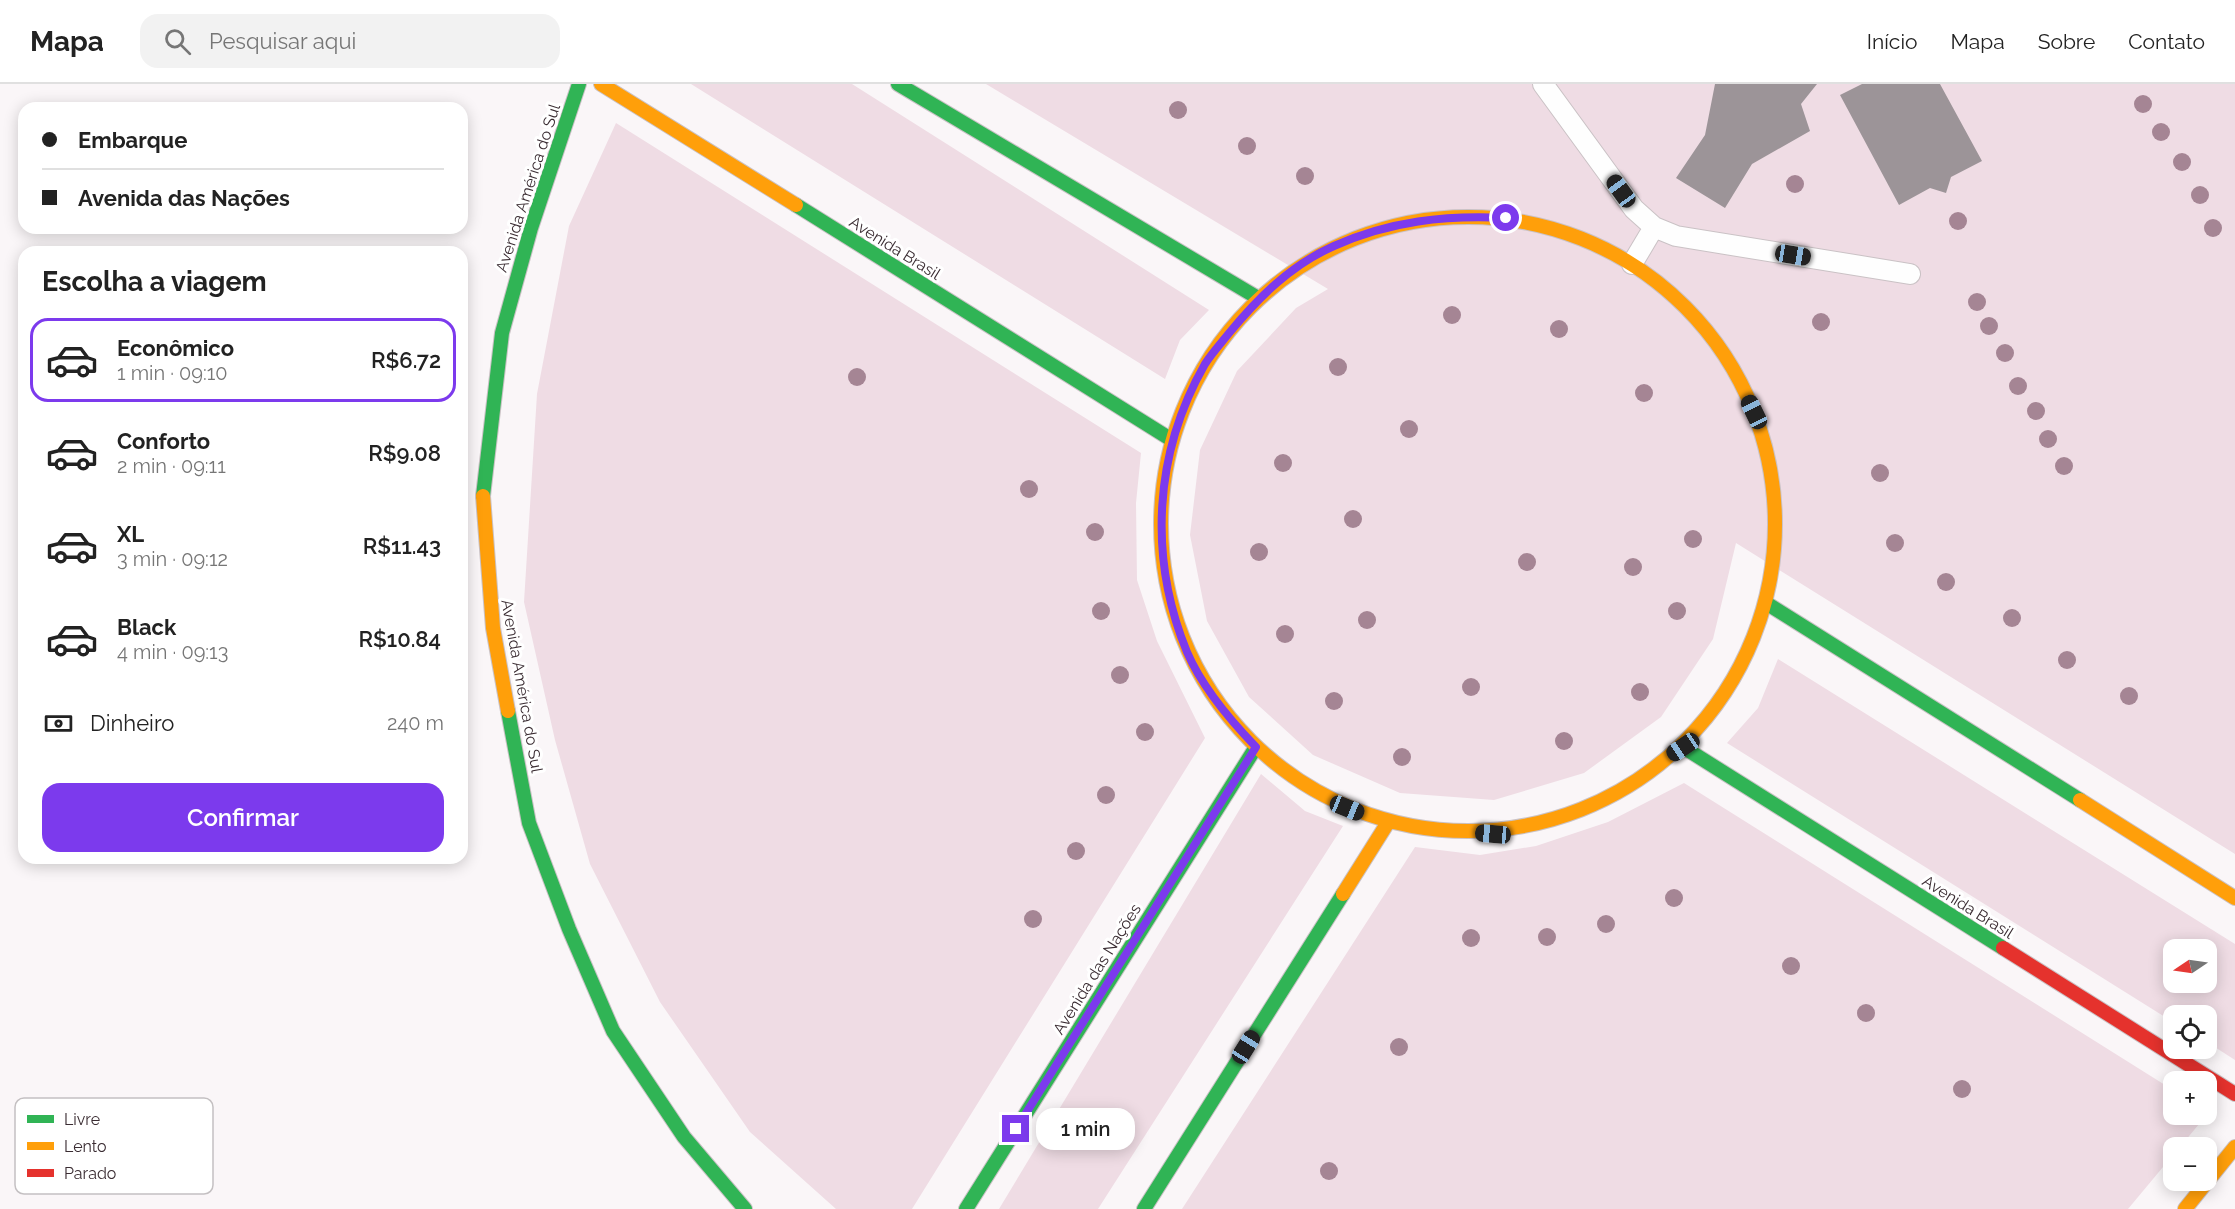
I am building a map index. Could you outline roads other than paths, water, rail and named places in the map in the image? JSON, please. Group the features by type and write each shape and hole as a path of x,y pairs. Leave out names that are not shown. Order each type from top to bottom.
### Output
{"main road":[{"name":"Avenida América do Sul","path":"579,84 531,228 502,333 483,492 493,628 529,823 613,1031 684,1137 745,1209"},
{"name":"Avenida Brasil","path":"601,84 1172,440"},
{"path":"898,84 1258,298"},
{"path":"1461,216 1506,218 1550,227 1592,243 1632,264 1670,293 1705,328 1732,368 1754,412 1768,458 1775,506 1774,555 1766,603 1734,681 1683,747 1595,807 1493,834 1386,824 1328,800 1275,766 1256,747 1225,714 1188,652 1166,583 1160,511 1172,440 1205,363 1258,298 1293,270 1332,247 1373,231 1428,219 1461,216"},
{"path":"1766,603 2235,898"},
{"name":"Avenida das Nações","path":"966,1209 1256,747"},
{"name":"Avenida Brasil","path":"1683,747 2235,1094"},
{"path":"1144,1209 1386,824"},
{"path":"2185,1209 2235,1147"}],"lane":[{"path":"1543,84 1634,209 1654,226 1676,236 1910,274"},
{"path":"1632,264 1654,226"}]}
